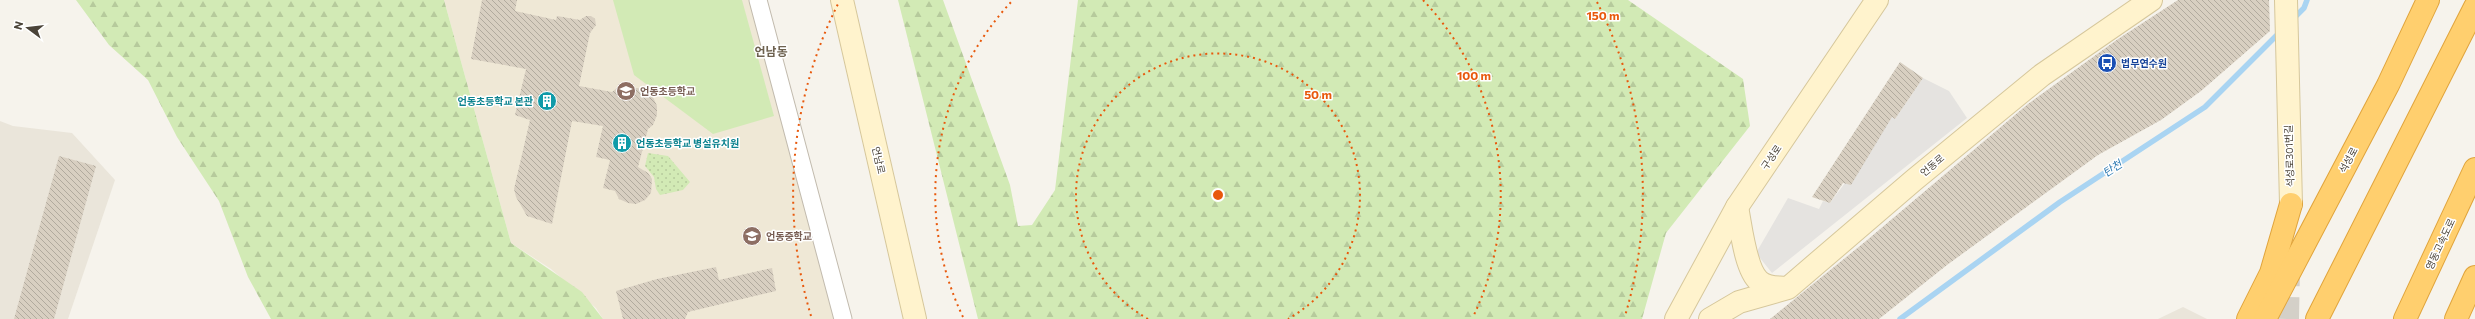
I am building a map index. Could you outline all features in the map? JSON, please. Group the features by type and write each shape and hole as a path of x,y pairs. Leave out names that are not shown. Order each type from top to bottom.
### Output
{"highway":[{"name":"석성로","path":"2265,319 2388,85 2428,0"},
{"path":"2317,319 2472,14"},
{"name":"영동고속도로","path":"2405,319 2475,169"},
{"path":"2248,319 2271,273 2290,204"},
{"path":"2456,319 2475,277"}],"main road":[{"name":"언남로","path":"842,0 915,319"},
{"name":"구성로","path":"1676,319 1737,207 1877,0"},
{"name":"언동로","path":"1710,319 1739,302 1788,288 1914,180 2036,80 2151,0"},
{"name":"석성로301번길","path":"2286,0 2290,204"},
{"path":"1737,207 1751,270 1759,281 1769,287 1788,288"}],"street":[{"path":"758,0 843,319"}],"shaded area":[{"name":"언동초등학교","path":"444,0 758,0 843,319 603,319 596,308 551,269 511,243"},
{"path":"1923,78 1949,91 1967,118 1772,273 1756,253 1788,198 1819,209 1823,201 1830,203 1880,136 1860,124 1872,106 1895,119"},
{"path":"0,121 13,126 72,133 115,180 68,319 0,319"},
{"path":"2183,307 2207,319 2158,319"}],"green space":[{"path":"76,0 444,0 511,243 582,292 603,319 271,319 248,277 219,201 177,137 148,80 109,45"},
{"path":"613,0 742,0 774,116 713,134 634,75"},
{"path":"898,0 943,0 1010,185 1018,226 1032,225 1055,190 1078,0 1628,0 1743,79 1750,126 1666,233 1642,319 978,319"},
{"path":"648,153 668,156 690,182 683,190 660,195 656,189 654,177 645,166"}],"building":[{"name":"언동초등학교 본관","path":"482,0 517,0 515,11 556,20 557,16 580,20 586,16 591,16 595,19 596,25 590,33 579,86 612,92 617,88 638,88 653,97 657,106 657,115 653,125 648,129 638,167 648,173 652,179 651,193 645,200 636,204 628,203 619,199 615,191 603,188 610,160 596,157 603,126 572,121 552,224 527,216 516,197 514,189 530,120 515,115 526,69 471,59"},
{"path":"2178,0 2269,0 2270,31 2201,91 2161,120 2098,155 1947,265 1879,319 1770,319 1866,241 2028,104 2118,39"},
{"path":"1900,62 1923,78 1895,119 1892,117 1851,185 1843,183 1830,203 1812,197"},
{"path":"59,156 96,166 54,319 14,319"},
{"path":"716,267 719,280 772,268 776,291 688,312 685,319 623,319 616,291 657,279"}],"waterway":[{"name":"탄천","path":"2292,20 2304,8 2307,0"},
{"name":"탄천","path":"1900,319 2060,202 2205,107 2280,32"}],"tunnel":[{"path":"2288,319 2289,268"}],"place":[{"name":"법무연수원","path":"2107,63"},
{"name":"언동초등학교","path":"626,91"},
{"name":"언동초등학교 본관","path":"547,101"},
{"name":"언동초등학교 병설유치원","path":"622,143"},
{"name":"언동중학교","path":"752,236"}],"district":[{"name":"언남동","path":"771,51"}]}
